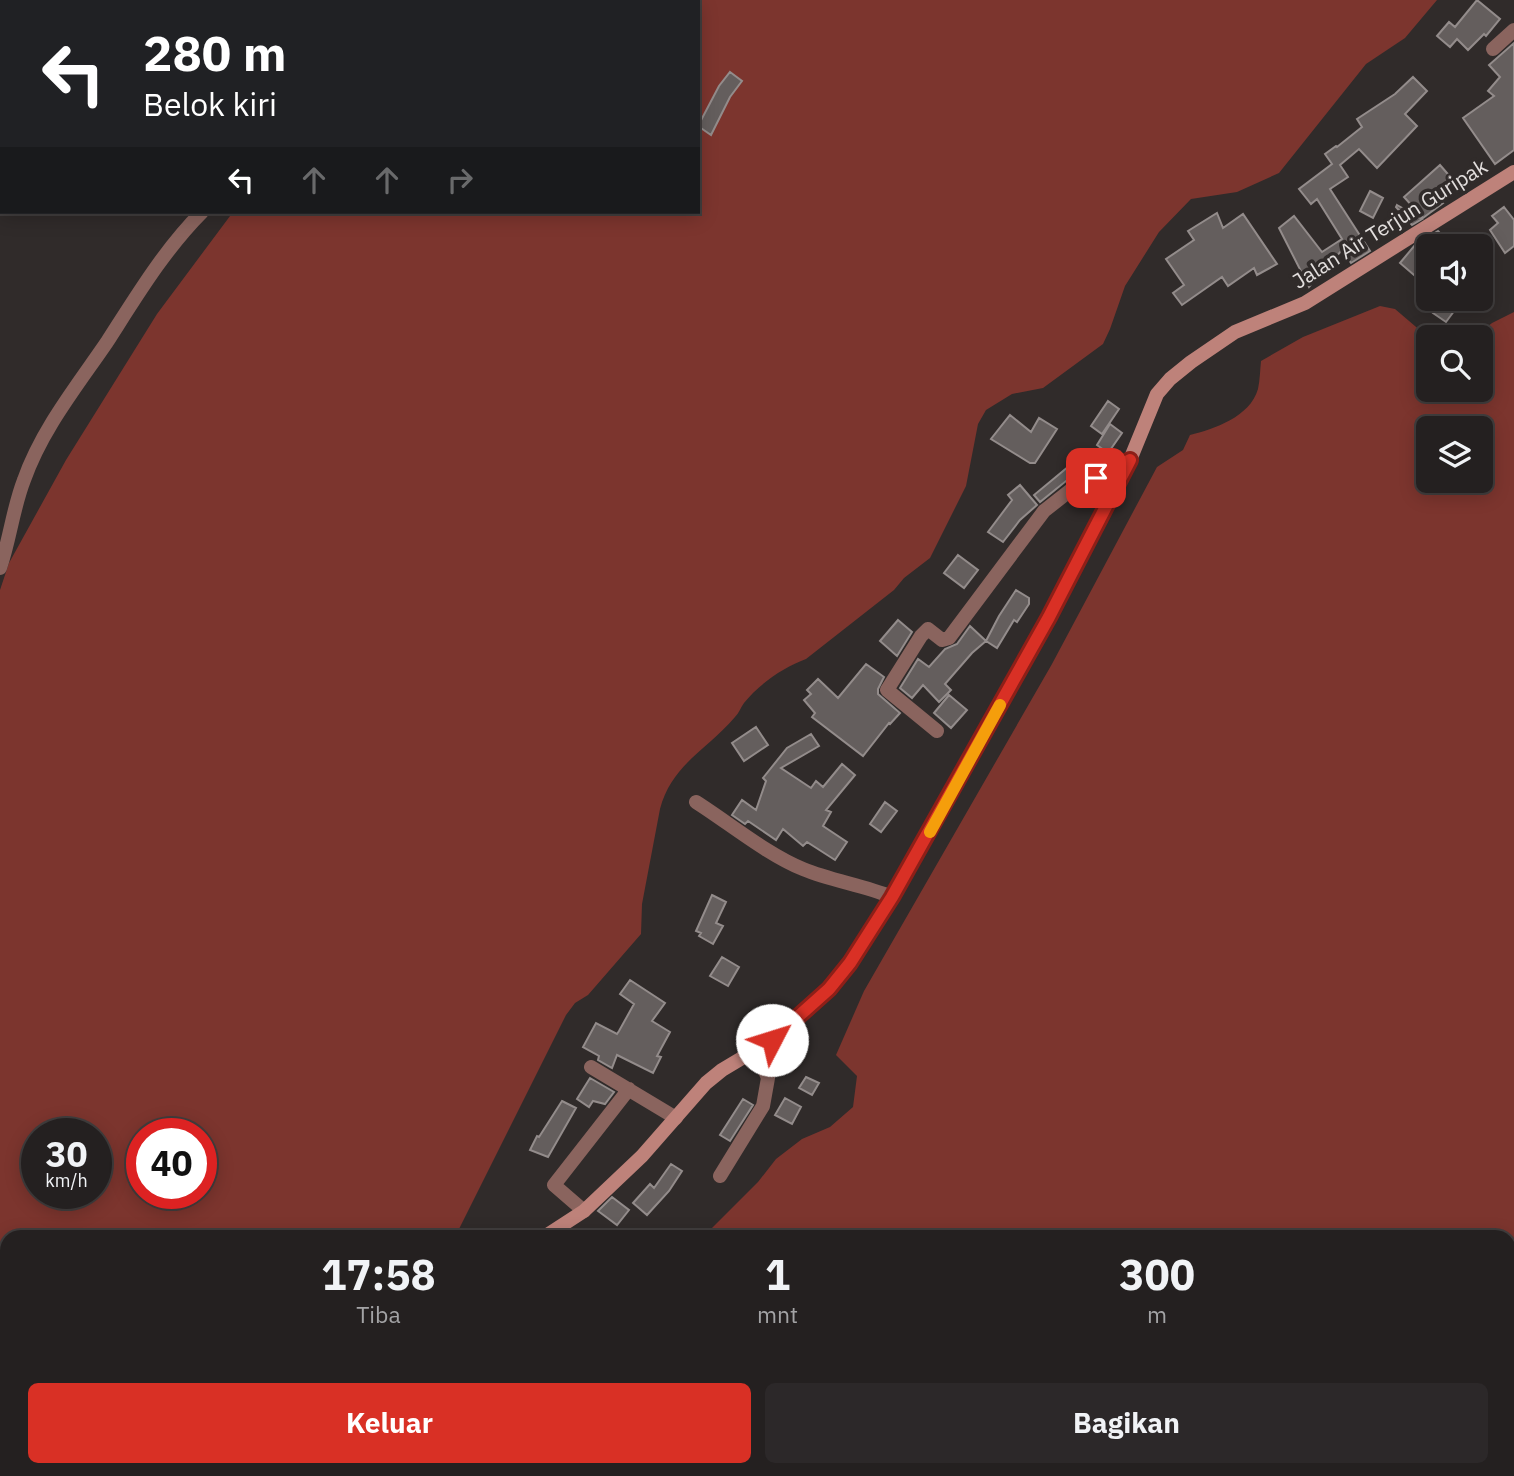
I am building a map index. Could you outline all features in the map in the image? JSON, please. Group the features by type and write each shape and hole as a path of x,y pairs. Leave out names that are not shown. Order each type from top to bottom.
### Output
{"street":[{"path":"1493,50 1514,30"},
{"name":"Jalan Air Terjun Guripak","path":"555,1230 584,1211 642,1156 706,1083 783,1031 829,989 850,963 892,897 1049,617 1130,460 1157,394 1170,379 1235,332 1305,303 1514,172"},
{"path":"0,568 23,481 40,443 162,259 200,214"},
{"path":"937,731 887,690 921,636 928,629 946,641 1044,510 1072,489 1130,460"},
{"path":"696,802 789,863 892,897"},
{"path":"719,1176 763,1106 768,1078 756,1051"},
{"path":"591,1067 676,1118"},
{"path":"584,1211 554,1185 629,1089"}],"shaded area":[{"path":"700,0 1437,0 1405,38 1366,64 1279,173 1237,192 1191,199 1159,232 1125,286 1103,344 1043,388 1012,394 986,410 978,424 966,486 930,558 806,659 764,683 724,729 692,758 673,780 660,809 642,904 641,934 588,995 575,1003 566,1015 458,1230 0,1230 0,590 9,563 66,460 157,314 232,214 700,214"},
{"path":"1380,306 1395,309 1416,327 1416,402 1493,402 1493,325 1489,325 1514,312 1514,1230 710,1230 758,1182 776,1159 802,1139 830,1127 853,1107 857,1076 836,1055 864,991 1052,664 1157,467 1183,450 1190,435 1220,425 1239,414 1254,399 1258,389 1261,361 1303,337"}],"building":[{"path":"1477,0 1500,19 1486,36 1484,34 1468,50 1457,39 1450,47 1437,36 1449,22 1455,27"},
{"path":"1514,43 1514,150 1495,164 1463,118 1494,96 1488,91 1500,77 1489,65"},
{"path":"730,72 742,81 730,97 711,135 700,127 700,122 719,86"},
{"path":"1413,77 1427,91 1405,114 1417,126 1377,168 1359,149 1340,165 1348,177 1330,189 1370,251 1351,263 1342,250 1309,287 1279,228 1294,216 1322,252 1342,239 1317,199 1311,204 1299,189 1332,164 1325,154 1362,127 1357,119 1395,94"},
{"path":"1440,165 1453,180 1436,195 1443,203 1423,218 1404,197"},
{"path":"1370,191 1383,198 1373,218 1360,211"},
{"path":"1397,205 1422,219 1412,225"},
{"path":"1504,207 1514,220 1514,246 1505,253 1490,230 1498,223 1492,216"},
{"path":"1217,213 1223,228 1243,214 1277,264 1257,275 1254,268 1228,286 1222,277 1182,305 1173,293 1184,285 1166,259 1194,240 1188,231"},
{"path":"1416,244 1416,277 1400,263"},
{"path":"1434,311 1454,311 1446,322 1433,313"},
{"path":"1108,401 1119,409 1102,434 1091,426"},
{"path":"1010,415 1031,432 1039,418 1057,429 1035,463 1030,463 991,439"},
{"path":"1110,424 1122,433 1108,453 1097,445"},
{"path":"1074,462 1083,473 1066,481 1040,502 1034,495"},
{"path":"1020,485 1037,505 1020,520 1003,542 988,532 1012,500 1008,495"},
{"path":"958,555 978,570 964,588 944,573"},
{"path":"1016,590 1029,598 1029,604 1017,622 1014,620 997,648 986,641"},
{"path":"898,620 912,632 897,656 880,641"},
{"path":"970,626 986,641 945,684 951,690 939,702 923,685 912,698 900,688 918,659 929,667 945,649 957,644"},
{"path":"866,664 884,677 878,694 900,713 863,756 812,717 815,713 804,700 811,694 807,690 818,679 838,698"},
{"path":"949,695 967,710 951,728 934,713"},
{"path":"756,727 768,745 744,761 732,743"},
{"path":"811,734 819,746 781,768 811,788 816,781 823,787 842,764 855,775 826,810 831,812 823,826 847,842 835,860 807,842 803,846 783,829 776,840 748,821 745,824 732,815 742,800 756,810 766,781 763,778 787,748"},
{"path":"885,802 897,811 881,832 870,824"},
{"path":"712,895 726,902 716,923 723,926 713,944 699,936 701,933 696,931"},
{"path":"722,957 739,967 728,986 710,976"},
{"path":"630,980 665,1003 652,1021 670,1032 657,1056 661,1057 653,1073 617,1055 612,1068 583,1047 596,1023 617,1034 634,1004 620,994"},
{"path":"806,1077 819,1083 812,1095 799,1088"},
{"path":"590,1078 614,1092 605,1104 593,1101 589,1107 577,1099"},
{"path":"785,1098 801,1107 792,1124 775,1115"},
{"path":"743,1099 753,1105 730,1141 720,1135"},
{"path":"562,1101 576,1108 548,1157 530,1150 537,1136 539,1137"},
{"path":"671,1164 682,1171 669,1191 647,1215 633,1203 650,1184 654,1188"},
{"path":"612,1197 629,1210 617,1225 598,1211"}],"slow traffic":[{"path":"930,832 1000,705"}],"route":[{"path":"772,1040 829,989 850,963 892,897 1049,617 1130,460 1096,478"}]}
